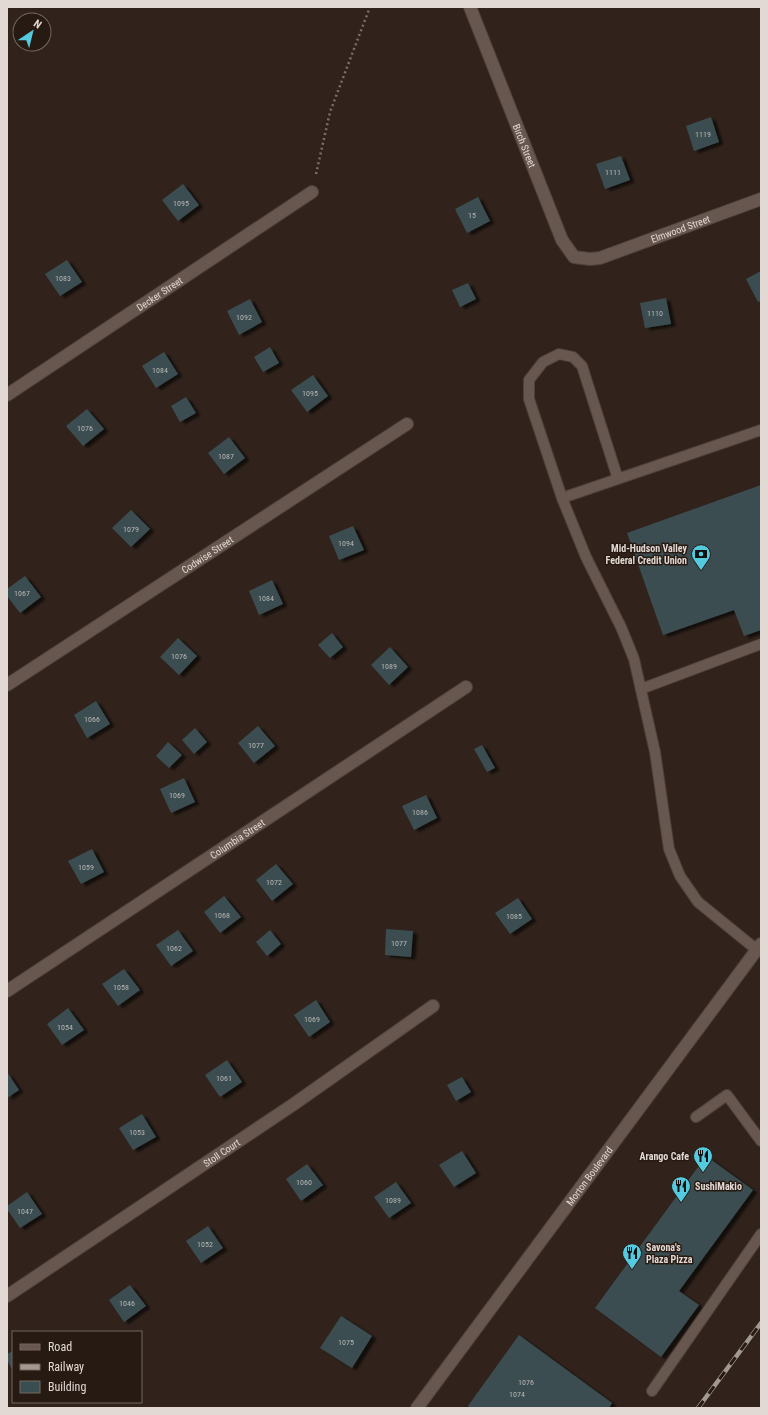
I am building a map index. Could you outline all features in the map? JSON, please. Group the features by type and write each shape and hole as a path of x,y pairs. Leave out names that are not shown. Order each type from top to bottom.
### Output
{"street":[{"name":"Birch Street","path":"470,7 562,240 574,258 600,258"},
{"name":"Decker Street","path":"7,395 312,192"},
{"name":"Elmwood Street","path":"600,258 761,199"},
{"name":"Codwise Street","path":"7,686 407,424"},
{"name":"Columbia Street","path":"7,991 466,687"},
{"name":"Morton Boulevard","path":"417,1408 759,947"},
{"name":"Stoll Court","path":"7,1296 294,1104 433,1006"}],"lane":[{"path":"618,479 582,366 573,356 559,354 543,362 529,380 529,400 562,498 586,557 621,627 634,659 655,752 669,849 680,876 698,902 759,947"},
{"path":"562,498 761,430"},
{"path":"641,689 761,644"},
{"path":"696,1117 727,1095 761,1141"},
{"path":"652,1391 761,1234"}],"path":[{"path":"312,192 330,112 370,7"}],"building":[{"path":"711,117 719,142 694,151 686,126"},
{"path":"621,156 630,180 605,189 596,164"},
{"path":"183,184 199,205 178,221 162,200"},
{"path":"478,197 490,221 467,233 455,209"},
{"path":"67,260 82,282 60,296 45,274"},
{"path":"761,271 761,301 758,302 746,279"},
{"path":"468,283 476,299 460,307 452,290"},
{"path":"666,298 671,324 645,328 640,303"},
{"path":"250,299 262,322 239,335 227,311"},
{"path":"270,347 279,363 263,372 254,357"},
{"path":"164,352 178,374 156,388 142,366"},
{"path":"313,375 328,396 307,412 291,390"},
{"path":"186,397 196,413 180,422 171,406"},
{"path":"87,409 104,429 83,446 66,426"},
{"path":"229,437 245,458 224,474 208,453"},
{"name":"Mid-Hudson Valley Federal Credit Union","path":"761,485 761,630 744,636 734,610 663,635 627,533"},
{"path":"131,510 150,529 131,547 112,528"},
{"path":"353,526 364,550 339,560 329,536"},
{"path":"25,576 41,597 20,613 7,596 7,589"},
{"path":"272,580 283,604 259,615 249,591"},
{"path":"332,633 343,647 330,658 318,645"},
{"path":"178,638 197,656 179,675 160,657"},
{"path":"390,647 408,667 389,685 371,665"},
{"path":"96,701 110,724 87,738 74,715"},
{"path":"258,726 275,746 254,763 238,743"},
{"path":"195,728 207,742 194,754 182,740"},
{"path":"168,742 182,755 169,768 156,756"},
{"path":"482,745 495,768 487,772 474,749"},
{"path":"184,778 195,802 171,813 160,789"},
{"path":"426,795 437,818 414,830 402,806"},
{"path":"92,849 104,872 81,884 68,861"},
{"path":"276,864 293,884 272,901 256,880"},
{"path":"224,896 241,917 220,933 204,912"},
{"path":"518,898 532,919 510,934 495,913"},
{"path":"386,929 413,931 411,957 385,955"},
{"path":"178,930 193,951 171,966 156,945"},
{"path":"270,930 281,944 267,956 256,942"},
{"path":"124,969 140,990 118,1006 102,984"},
{"path":"316,1000 330,1022 309,1037 294,1015"},
{"path":"68,1008 84,1030 62,1045 47,1024"},
{"path":"227,1060 242,1082 220,1097 205,1075"},
{"path":"7,1072 19,1090 7,1098"},
{"path":"462,1077 471,1092 456,1101 447,1085"},
{"path":"142,1114 156,1137 133,1150 119,1128"},
{"path":"462,1151 476,1173 454,1187 439,1165"},
{"path":"706,1156 753,1190 679,1291 699,1305 661,1357 595,1308"},
{"path":"307,1164 323,1185 301,1201 286,1179"},
{"path":"396,1182 411,1203 389,1218 374,1197"},
{"path":"27,1192 42,1214 20,1228 7,1209 7,1206"},
{"path":"208,1226 223,1248 201,1263 186,1241"},
{"path":"130,1285 146,1306 124,1322 109,1300"},
{"path":"341,1316 372,1336 352,1368 320,1348"},
{"path":"519,1335 612,1403 609,1408 470,1408 468,1406"},
{"path":"12,1352 12,1369 7,1360 7,1354"}],"railway":[{"path":"698,1408 761,1323"}],"place":[{"name":"Mid-Hudson Valley Federal Credit Union","path":"701,571"},
{"name":"Arango Cafe","path":"703,1173"},
{"name":"SushiMakio","path":"681,1203"},
{"name":"Savona's Plaza Pizza","path":"632,1270"}]}
